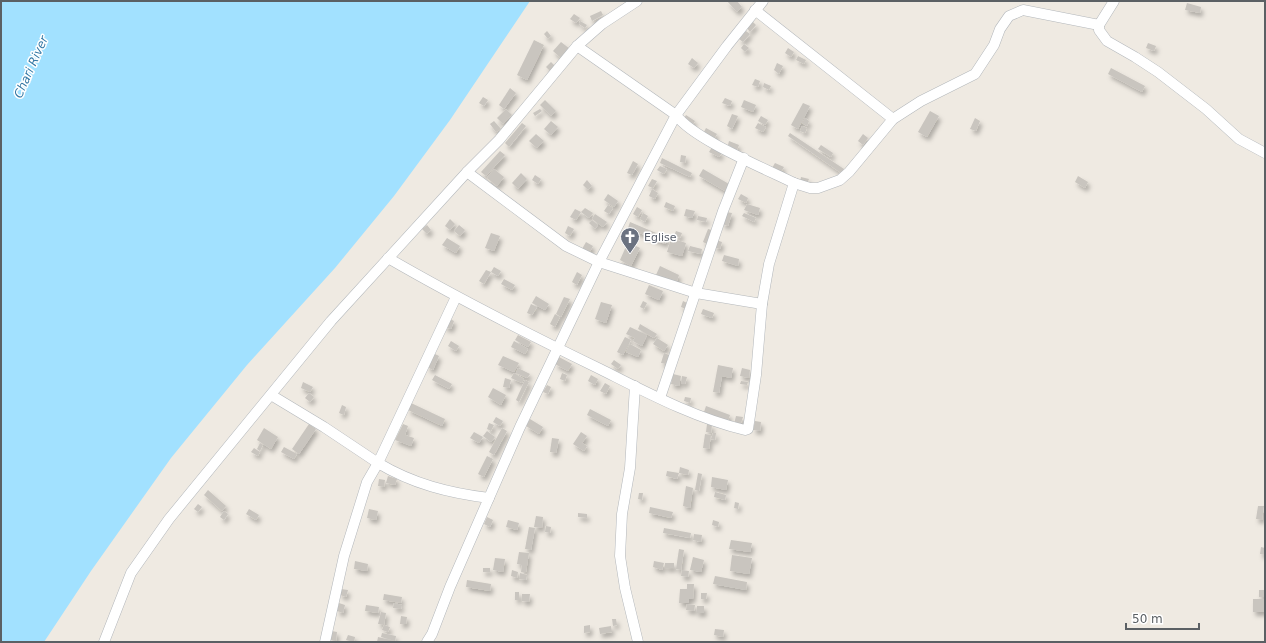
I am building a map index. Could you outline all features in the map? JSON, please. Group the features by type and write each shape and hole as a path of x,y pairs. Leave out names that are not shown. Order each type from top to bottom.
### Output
{"street":[{"path":"104,642 131,573 169,518 331,321 467,172 499,140 577,46 602,24 637,1"},
{"path":"427,642 432,634 520,427 599,262 676,115 763,1"},
{"path":"1114,1 1099,25 1099,30 1107,41 1135,56 1158,72 1206,109 1239,139 1265,153"},
{"path":"755,10 893,119"},
{"path":"577,46 676,115 679,120 705,139 794,183 810,188 818,188 840,180 849,172 893,119 921,101 975,74 994,45 1000,29 1009,16 1023,10 1099,25"},
{"path":"660,398 723,211 744,158"},
{"path":"467,172 566,246 599,262 696,293 762,304"},
{"path":"388,258 456,297 635,386 722,424 745,430 748,429 756,375 762,304 769,264 794,183"},
{"path":"325,642 344,556 368,482 456,297"},
{"path":"635,386 630,468 622,514 620,556 625,588 638,642"},
{"path":"271,395 324,427 378,463 423,485 458,494 489,498"}],"water":[{"name":"Chari River","path":"1,1 530,1 450,120 394,196 335,268 247,365 171,458 91,571 44,642 1,642"}],"building":[{"path":"727,1 737,1 742,7 737,12"},
{"path":"1187,3 1201,7 1200,13 1185,10"},
{"path":"601,11 603,15 592,21 590,16"},
{"path":"574,14 580,18 576,23 570,19"},
{"path":"580,21 587,25 585,28 579,24"},
{"path":"753,22 756,25 750,32 747,28"},
{"path":"547,31 551,36 548,39 544,34"},
{"path":"746,31 750,34 743,42 739,39"},
{"path":"534,40 544,45 527,80 517,75"},
{"path":"561,42 570,49 562,59 553,51"},
{"path":"1148,43 1156,46 1154,51 1146,48"},
{"path":"744,44 749,48 745,52 741,48"},
{"path":"788,48 794,52 791,57 785,53"},
{"path":"798,56 806,60 804,64 796,60"},
{"path":"692,58 698,63 694,68 688,64"},
{"path":"551,62 555,66 550,71 546,67"},
{"path":"777,63 783,66 779,74 774,70"},
{"path":"1111,68 1145,86 1142,92 1108,74"},
{"path":"755,79 760,81 758,87 752,85"},
{"path":"764,83 771,86 769,90 763,87"},
{"path":"510,88 516,93 504,109 499,105"},
{"path":"483,97 488,100 484,106 479,103"},
{"path":"725,98 732,101 730,106 722,103"},
{"path":"545,100 556,111 551,116 540,105"},
{"path":"744,100 756,105 753,112 741,107"},
{"path":"803,103 810,106 798,129 791,125"},
{"path":"506,109 512,115 503,124 497,118"},
{"path":"540,109 542,111 535,116 533,113"},
{"path":"930,111 939,116 927,137 918,132"},
{"path":"732,114 738,116 732,129 727,126"},
{"path":"686,115 695,121 692,126 683,120"},
{"path":"761,116 768,120 765,125 758,121"},
{"path":"805,118 809,121 807,126 802,123"},
{"path":"975,118 980,121 976,131 970,129"},
{"path":"494,121 501,129 496,132 490,124"},
{"path":"551,121 558,127 551,135 544,129"},
{"path":"522,123 526,126 509,147 505,143"},
{"path":"758,123 766,127 763,132 755,128"},
{"path":"802,126 807,128 805,133 800,131"},
{"path":"706,128 717,134 714,139 704,132"},
{"path":"790,133 844,169 841,173 788,136"},
{"path":"536,134 544,141 537,148 529,141"},
{"path":"863,134 868,138 863,145 858,141"},
{"path":"729,141 739,145 737,150 728,145"},
{"path":"821,145 833,153 831,157 818,149"},
{"path":"712,147 722,153 719,157 709,152"},
{"path":"500,151 505,155 486,176 481,172"},
{"path":"681,155 686,156 685,163 680,162"},
{"path":"662,158 692,173 690,177 660,163"},
{"path":"633,161 638,164 632,175 627,173"},
{"path":"775,163 784,167 781,172 772,168"},
{"path":"660,166 667,169 664,174 657,170"},
{"path":"494,169 504,177 497,186 487,178"},
{"path":"703,169 729,184 725,191 699,176"},
{"path":"521,173 527,179 518,189 512,183"},
{"path":"535,175 541,179 538,184 532,180"},
{"path":"1078,176 1088,182 1085,188 1075,182"},
{"path":"801,177 809,179 807,184 800,182"},
{"path":"652,179 657,181 653,188 648,186"},
{"path":"587,180 592,186 588,190 583,185"},
{"path":"652,189 658,193 655,199 649,196"},
{"path":"608,194 618,201 614,207 604,200"},
{"path":"741,194 748,198 746,203 738,199"},
{"path":"666,202 675,206 673,211 664,207"},
{"path":"747,204 760,208 758,215 744,210"},
{"path":"608,205 613,208 609,214 604,211"},
{"path":"637,207 642,210 638,217 633,214"},
{"path":"585,208 593,213 589,218 581,212"},
{"path":"575,209 581,212 576,220 570,217"},
{"path":"686,209 695,211 692,218 684,216"},
{"path":"726,212 732,213 728,226 722,224"},
{"path":"643,213 648,216 645,222 640,219"},
{"path":"744,213 756,218 754,222 742,216"},
{"path":"595,214 607,222 603,227 592,219"},
{"path":"698,216 707,218 706,222 697,220"},
{"path":"450,219 455,224 450,230 445,226"},
{"path":"592,220 598,225 595,229 589,223"},
{"path":"630,222 668,238 665,244 628,228"},
{"path":"427,225 431,230 427,234 422,229"},
{"path":"459,225 465,230 460,236 454,231"},
{"path":"568,226 574,229 570,236 565,233"},
{"path":"708,229 712,230 707,244 703,242"},
{"path":"676,231 682,233 680,238 674,236"},
{"path":"491,233 500,236 494,251 485,248"},
{"path":"447,238 460,246 456,253 442,245"},
{"path":"671,238 686,243 682,256 667,252"},
{"path":"716,240 722,242 720,249 714,247"},
{"path":"586,242 593,246 589,253 582,249"},
{"name":"Eglise","path":"628,242 640,248 631,266 620,260"},
{"path":"690,246 702,249 701,254 688,251"},
{"path":"724,255 739,259 738,266 722,261"},
{"path":"660,266 679,275 676,284 656,275"},
{"path":"494,267 501,271 498,276 491,272"},
{"path":"486,270 491,272 484,284 479,281"},
{"path":"577,272 582,275 577,285 572,282"},
{"path":"504,279 515,285 512,290 501,284"},
{"path":"649,285 663,291 659,300 645,294"},
{"path":"536,296 549,304 545,310 532,303"},
{"path":"564,297 570,299 561,317 556,314"},
{"path":"643,301 647,303 644,309 640,307"},
{"path":"683,301 687,303 686,309 681,307"},
{"path":"601,302 612,305 606,323 595,319"},
{"path":"531,304 537,307 532,315 527,313"},
{"path":"703,309 714,313 712,318 701,314"},
{"path":"555,314 560,317 555,327 550,324"},
{"path":"448,318 454,321 451,329 444,327"},
{"path":"640,324 657,334 654,338 638,329"},
{"path":"630,327 647,335 642,346 633,341 635,338 626,334"},
{"path":"518,335 531,342 528,347 515,340"},
{"path":"625,337 631,340 623,355 617,352"},
{"path":"657,338 668,345 664,351 653,344"},
{"path":"451,341 459,346 456,351 448,346"},
{"path":"514,341 528,349 525,354 511,347"},
{"path":"630,344 641,350 638,357 626,352"},
{"path":"433,353 439,356 433,370 427,367"},
{"path":"664,353 669,355 666,364 661,363"},
{"path":"503,356 519,363 514,372 498,365"},
{"path":"559,357 572,364 568,371 555,364"},
{"path":"614,360 621,365 618,369 611,364"},
{"path":"718,365 733,368 731,378 722,376 719,393 713,392"},
{"path":"518,368 530,374 527,378 516,373"},
{"path":"742,368 750,370 749,378 740,376"},
{"path":"514,373 524,379 522,383 511,378"},
{"path":"562,373 567,375 565,381 560,379"},
{"path":"673,374 681,376 679,386 671,384"},
{"path":"435,375 452,384 449,389 432,380"},
{"path":"591,375 598,379 595,385 588,381"},
{"path":"682,376 687,377 685,384 681,384"},
{"path":"505,378 511,380 509,388 503,387"},
{"path":"525,380 529,382 519,402 516,400"},
{"path":"741,381 748,382 747,385 740,384"},
{"path":"303,382 313,387 310,392 301,388"},
{"path":"605,383 610,386 606,394 600,391"},
{"path":"547,385 551,387 548,394 543,392"},
{"path":"493,388 506,395 501,405 488,397"},
{"path":"309,393 314,397 310,402 305,398"},
{"path":"685,397 691,398 690,403 684,401"},
{"path":"411,403 445,419 442,426 408,410"},
{"path":"342,405 346,407 344,415 339,413"},
{"path":"706,406 730,415 728,421 704,412"},
{"path":"590,409 611,420 608,426 587,415"},
{"path":"736,416 743,417 740,426 734,424"},
{"path":"496,417 503,421 500,426 493,422"},
{"path":"530,419 543,427 539,434 526,426"},
{"path":"755,421 761,422 760,431 753,430"},
{"path":"489,423 494,425 491,431 487,429"},
{"path":"309,424 316,429 299,454 292,449"},
{"path":"403,424 408,426 405,435 414,438 411,446 395,440"},
{"path":"707,424 712,425 711,433 706,432"},
{"path":"264,428 278,437 271,449 257,440"},
{"path":"502,428 507,431 494,455 489,452"},
{"path":"487,431 495,437 491,442 483,436"},
{"path":"474,432 483,437 479,443 470,438"},
{"path":"581,432 587,436 582,443 587,446 584,451 573,444"},
{"path":"713,433 716,433 715,440 711,439"},
{"path":"705,434 711,435 709,449 703,448"},
{"path":"552,438 559,439 556,453 550,452"},
{"path":"260,443 263,445 260,451 257,449"},
{"path":"284,447 297,454 294,459 281,452"},
{"path":"254,448 260,452 258,456 251,452"},
{"path":"487,456 493,459 484,477 478,474"},
{"path":"680,467 689,470 688,475 679,473"},
{"path":"667,471 679,473 677,479 666,476"},
{"path":"698,473 702,474 699,491 695,490"},
{"path":"388,476 397,479 395,485 386,483"},
{"path":"712,477 728,480 726,490 711,487"},
{"path":"379,479 385,480 384,487 378,486"},
{"path":"686,486 693,488 690,508 683,506"},
{"path":"208,490 226,506 222,511 204,495"},
{"path":"715,492 726,495 725,500 714,497"},
{"path":"639,493 643,493 642,500 638,499"},
{"path":"735,502 739,503 738,509 734,508"},
{"path":"198,504 202,507 198,512 194,509"},
{"path":"1258,506 1264,506 1262,520 1256,519"},
{"path":"650,507 673,512 671,518 649,513"},
{"path":"249,509 259,515 256,520 246,514"},
{"path":"369,509 378,511 376,520 367,518"},
{"path":"224,511 228,514 224,520 220,517"},
{"path":"578,513 587,514 587,518 578,517"},
{"path":"536,516 543,517 542,528 534,527"},
{"path":"487,517 493,520 490,527 484,524"},
{"path":"508,520 519,523 517,530 506,527"},
{"path":"713,520 719,522 718,527 712,525"},
{"path":"546,526 551,527 550,533 545,532"},
{"path":"529,527 535,528 531,550 525,549"},
{"path":"664,528 691,533 690,538 663,533"},
{"path":"694,534 702,535 701,542 693,540"},
{"path":"731,540 752,543 750,552 729,549"},
{"path":"1261,547 1265,548 1265,555 1260,554"},
{"path":"679,549 684,550 681,570 676,569"},
{"path":"519,552 529,553 526,572 521,572 522,565 517,564"},
{"path":"732,555 752,558 749,574 730,571"},
{"path":"693,557 704,560 701,572 690,570"},
{"path":"495,558 505,559 503,572 493,570"},
{"path":"355,561 368,564 367,571 354,569"},
{"path":"654,561 664,563 662,570 653,567"},
{"path":"665,563 674,563 674,568 665,568"},
{"path":"483,568 490,568 490,572 483,572"},
{"path":"512,570 518,572 517,578 511,576"},
{"path":"682,570 689,571 688,577 681,576"},
{"path":"520,573 527,575 526,580 519,579"},
{"path":"715,576 747,582 746,590 713,584"},
{"path":"467,580 491,584 490,591 466,587"},
{"path":"687,584 694,584 693,599 689,599 688,603 679,603 680,589 687,589"},
{"path":"341,589 348,590 346,597 340,595"},
{"path":"1259,590 1265,590 1265,597 1259,597"},
{"path":"515,592 519,592 519,600 515,600"},
{"path":"701,593 707,593 706,599 701,599"},
{"path":"384,594 402,597 401,603 383,600"},
{"path":"522,594 530,594 529,602 522,601"},
{"path":"1253,599 1265,599 1265,612 1253,612"},
{"path":"339,603 345,605 343,613 337,611"},
{"path":"394,603 402,605 401,609 393,608"},
{"path":"687,604 695,605 694,611 686,610"},
{"path":"366,605 379,607 378,613 365,611"},
{"path":"697,606 704,606 704,613 696,613"},
{"path":"381,612 386,613 384,625 378,624"},
{"path":"401,616 407,617 406,624 400,624"},
{"path":"612,619 616,619 617,625 613,626"},
{"path":"384,625 390,627 388,632 382,630"},
{"path":"590,625 590,632 584,633 584,626"},
{"path":"611,626 612,632 600,634 599,628"},
{"path":"715,629 724,630 723,637 714,635"},
{"path":"332,631 337,632 336,641 330,640"},
{"path":"382,633 396,636 395,641 381,637"},
{"path":"348,635 355,637 354,642 346,640"},
{"path":"378,637 395,641 395,642 377,642"}],"place":[{"name":"Eglise","path":"630,254"}]}
